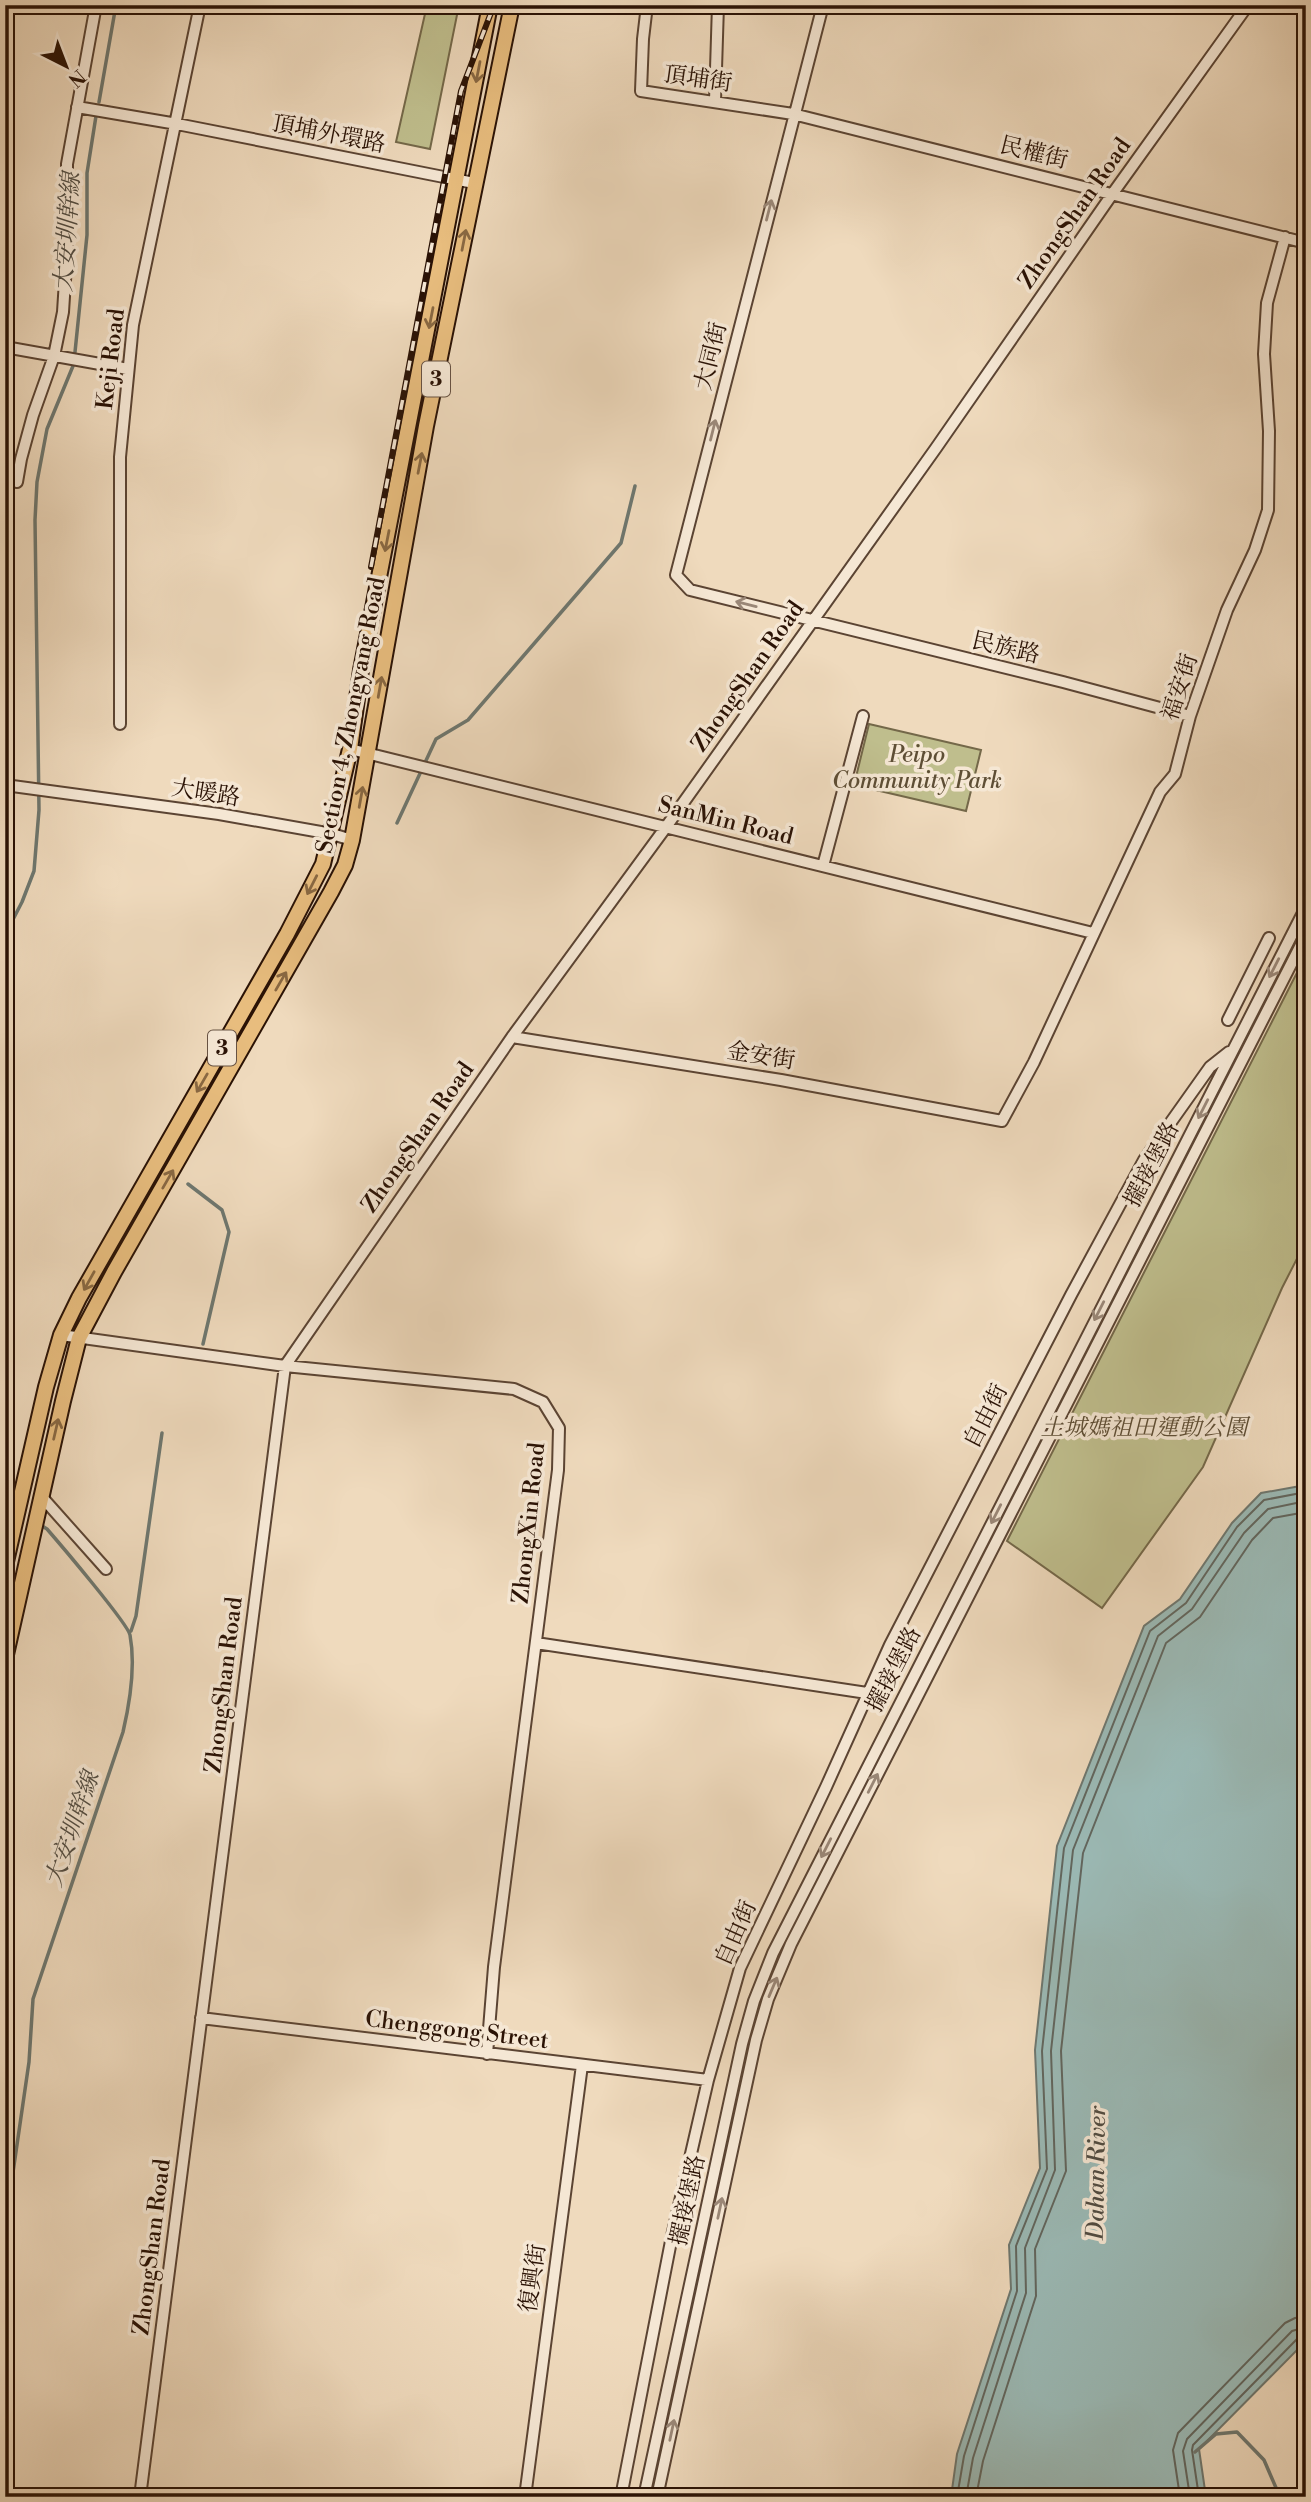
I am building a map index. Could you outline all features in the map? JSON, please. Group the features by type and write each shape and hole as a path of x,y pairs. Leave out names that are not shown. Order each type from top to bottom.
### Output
{"main road":[{"name":"Section 4, Zhongyang Road","path":"5,1566 26,1484 46,1387 61,1335 79,1298 287,934 323,864 349,748 361,670 458,181 490,5"},
{"name":"Section 4, Zhongyang Road","path":"41,1496 79,1338 345,865 368,754 426,426 512,5"},
{"name":"3","path":"5,1659 41,1496"}],"street":[{"path":"18,482 21,460 33,415 54,356 63,312 67,249 67,164 96,5"},
{"name":"Keji Road","path":"120,724 120,457 128,369 133,325 200,5"},
{"name":"頂埔街","path":"647,5 641,91 793,114"},
{"path":"715,102 718,5"},
{"name":"大同街","path":"812,620 690,590 676,575 823,5"},
{"name":"ZhongShan Road","path":"140,2497 285,1366 512,1037 666,827 1248,5"},
{"name":"頂埔外環路","path":"77,107 177,124 474,183"},
{"name":"民權街","path":"793,114 1306,243"},
{"name":"福安街","path":"1002,1121 1034,1062 1160,792 1175,774 1190,716 1227,610 1255,550 1268,510 1269,431 1265,341 1267,303 1285,237"},
{"path":"5,347 128,369"},
{"name":"民族路","path":"812,620 1190,716"},
{"path":"823,866 863,716"},
{"name":"SanMin Road","path":"349,748 1093,933"},
{"name":"大暖路","path":"5,785 219,814 352,840"},
{"name":"擺接堡路","path":"644,2497 742,2044 754,2001 773,1953 1306,907"},
{"name":"擺接堡路","path":"657,2497 756,2040 773,1988 810,1908 1306,935"},
{"path":"1228,1020 1269,939"},
{"name":"金安街","path":"512,1037 781,1080 1002,1121"},
{"name":"自由街","path":"621,2497 672,2236 708,2080 740,1968 826,1787 867,1693 1070,1295 1144,1160 1210,1067 1233,1048"},
{"name":"ZhongXin Road","path":"61,1335 285,1366 514,1389 543,1402 559,1428 558,1471 494,1967 486,2054"},
{"path":"41,1496 106,1569"},
{"path":"5,1589 20,1592"},
{"path":"536,1643 867,1693"},
{"name":"Chenggong Street","path":"201,2018 708,2080"},
{"name":"復興街","path":"524,2497 582,2065"}],"green space":[{"path":"427,5 459,5 430,149 396,142"},
{"name":"Peipo Community Park","path":"869,724 981,750 966,811 854,785"},
{"name":"土城媽祖田運動公園","path":"1306,955 1306,1241 1282,1288 1203,1467 1102,1608 1007,1541"}],"water":[{"name":"Dahan River","path":"1306,1485 1306,2332 1302,2345 1199,2449 1206,2497 951,2497 957,2454 1011,2289 1009,2245 1040,2168 1035,2050 1057,1846 1144,1626 1180,1599 1232,1523 1261,1493"}],"waterway":[{"name":"大安圳幹線","path":"99,102 116,5"},
{"name":"大安圳幹線","path":"75,352 87,235 87,173 96,116"},
{"name":"大安圳幹線","path":"5,935 34,871 39,810 35,520 37,482 47,429 73,366"},
{"path":"397,823 436,739 468,720 621,543 635,486"},
{"path":"188,1184 222,1210 229,1232 203,1344"},
{"path":"131,1631 136,1616 162,1433"},
{"name":"大安圳幹線","path":"5,1501 15,1508"},
{"name":"大安圳幹線","path":"5,2214 29,2062 33,1999 123,1732 132,1672 132,1647 126,1628 65,1550 47,1529 39,1524"},
{"path":"1195,2452 1216,2434 1237,2432 1264,2460 1280,2497"},
{"path":"1283,2497 1306,2490"}],"railway":[{"path":"371,567 461,91 494,5"}]}
